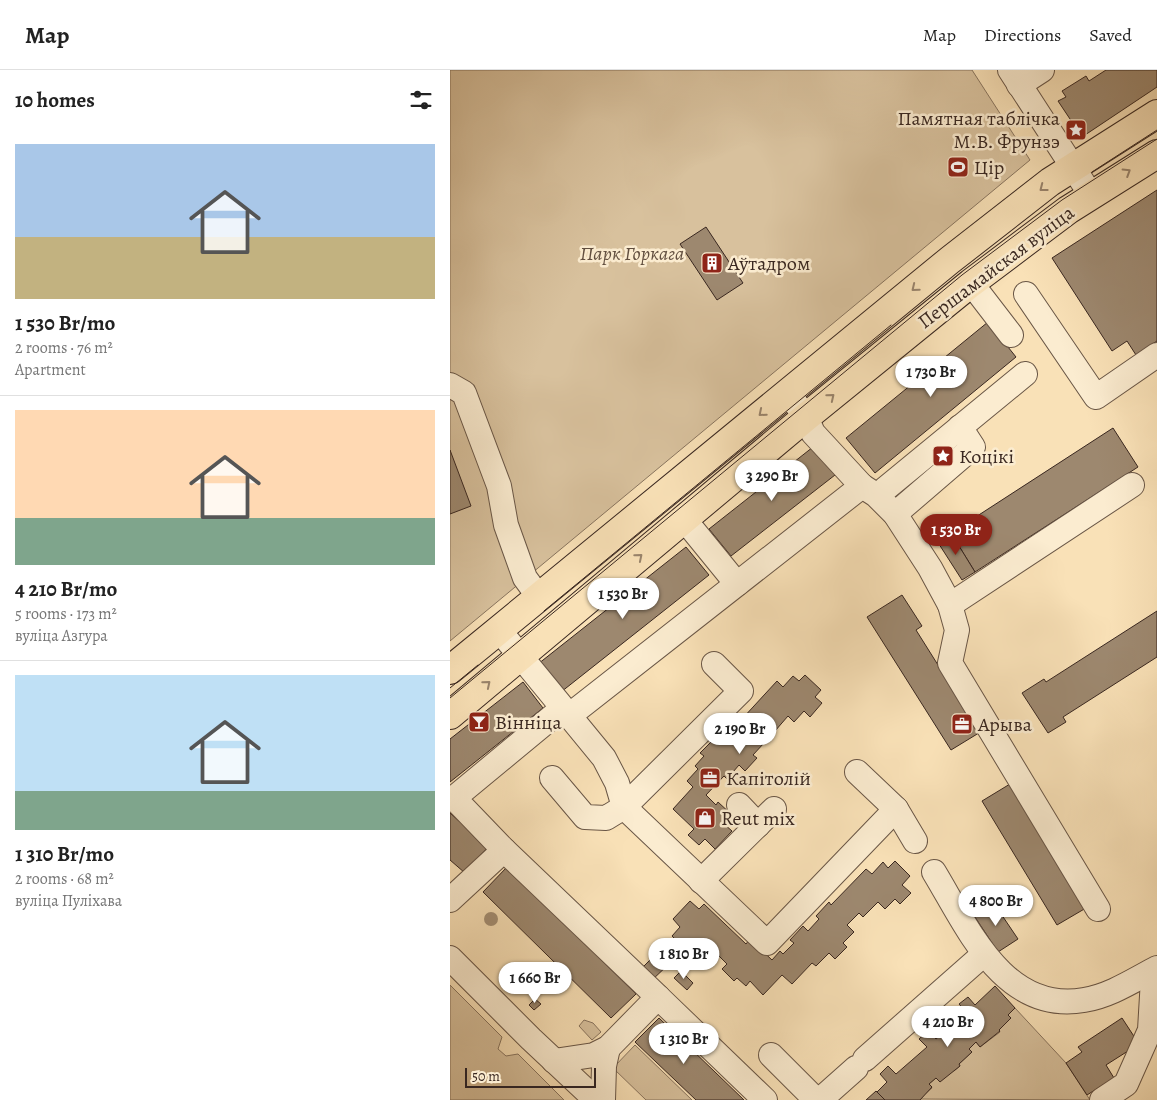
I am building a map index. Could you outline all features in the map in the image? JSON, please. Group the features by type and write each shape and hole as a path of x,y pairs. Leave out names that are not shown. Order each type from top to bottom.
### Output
{"main road":[{"name":"Першамайская вуліца","path":"450,670 787,392 958,254 1050,182 1157,114"},
{"name":"Першамайская вуліца","path":"450,715 806,417 971,283 1068,210 1157,154"}],"street":[{"path":"1042,70 1014,77 1091,195"},
{"path":"971,283 1011,335"},
{"path":"1026,294 1096,397 1157,355"},
{"path":"764,1100 504,850 454,798 737,584 960,427 1026,374"},
{"path":"450,386 464,393 499,486 506,525 525,578 539,597"},
{"path":"787,392 806,417 813,434 874,487 876,495 895,514 930,568 950,605 957,630 950,663 1098,909"},
{"path":"895,514 973,447 960,427"},
{"path":"950,605 1132,486"},
{"path":"684,519 737,584"},
{"path":"499,630 521,655 564,714 604,758 618,783 624,807 767,943 896,809"},
{"path":"552,778 585,816 606,818 624,807 741,692 714,664"},
{"path":"857,772 896,809 915,840"},
{"path":"701,880 766,817 739,806"},
{"path":"450,900 504,850"},
{"path":"934,872 984,954 1015,986 1037,997 1063,1002 1084,1000 1111,992 1157,970"},
{"path":"820,1100 984,954"},
{"path":"450,958 596,1100"},
{"path":"1102,1100 1126,1084 1150,1030 1153,979 1157,970"},
{"path":"554,1061 584,1058 608,1048 658,996"},
{"path":"603,1100 604,1066 608,1048"},
{"path":"771,1055 816,1100"}],"green space":[{"name":"Парк Горкага","path":"450,70 972,70 1030,160 450,641"},
{"path":"450,985 502,1037 498,1049 506,1056 518,1054 564,1100 450,1100"},
{"path":"1015,1008 1066,1063 1090,1100 919,1099 932,1088 929,1084 936,1078 952,1070 954,1071 960,1066 959,1064 971,1053 969,1049 976,1042 980,1047 1000,1032 999,1030 1011,1018 1008,1015"},
{"path":"584,1020 593,1023 601,1032 592,1040 579,1026"},
{"path":"635,1045 692,1100 646,1100 613,1068"}],"building":[{"path":"1106,70 1157,70 1157,87 1082,137 1058,101 1066,97 1062,91 1086,76 1089,81"},
{"path":"1157,190 1157,341 1136,355 1127,341 1112,351 1052,258"},
{"name":"Аўтадром","path":"706,227 743,283 717,300 680,244"},
{"path":"988,322 1016,357 875,473 846,438"},
{"path":"1113,428 1138,467 975,572 951,533"},
{"path":"813,447 835,475 731,556 709,529"},
{"path":"450,450 471,506 450,514"},
{"path":"951,533 975,572 962,580 937,541"},
{"path":"686,547 709,575 561,692 538,664"},
{"path":"902,595 922,626 916,630 960,700 987,728 951,750 867,617"},
{"path":"1157,611 1157,657 1063,717 1066,722 1048,733 1022,693 1044,679 1046,682"},
{"path":"805,675 821,690 815,697 822,703 810,717 804,711 794,722 788,716 775,731 769,726 758,738 764,743 753,755 757,758 745,771 739,765 727,779 724,776 706,795 716,805 718,802 732,815 724,824 732,831 715,849 705,839 699,845 688,835 694,829 673,809 693,787 687,781 698,769 695,766 704,756 700,753 714,739 719,744 730,732 726,728 738,715 742,719 777,681 783,687 793,676 799,681"},
{"path":"523,682 543,708 450,782 450,739"},
{"path":"1010,784 1086,908 1057,925 982,801"},
{"path":"450,813 488,847 465,873 450,860"},
{"path":"895,861 910,876 902,885 911,893 900,904 895,899 885,909 878,902 863,917 859,913 847,925 854,932 843,943 847,947 835,959 829,953 816,966 812,963 792,984 782,975 763,995 750,981 746,986 737,978 734,981 722,969 727,964 708,945 702,951 692,942 685,949 672,936 680,927 673,919 690,901 699,909 704,904 746,944 750,939 772,960 780,951 783,954 794,943 790,940 803,926 808,931 819,919 816,916 829,902 831,905 866,869 872,874 883,862 888,868"},
{"path":"507,867 636,994 611,1018 483,892"},
{"path":"993,902 1018,939 998,952 973,914"},
{"path":"660,950 671,962 650,982 639,971"},
{"path":"681,971 693,983 687,990 674,978"},
{"path":"995,986 1015,1008 1008,1015 1011,1018 1000,1031 980,1047 976,1042 969,1049 972,1052 959,1064 960,1066 940,1082 936,1078 929,1084 932,1087 920,1100 885,1100 877,1092 887,1082 880,1074 888,1066 896,1074 927,1047 919,1039 928,1031 936,1039 967,1013 959,1004 968,997 975,1005"},
{"path":"535,999 541,1004 534,1010 529,1005"},
{"path":"659,1018 744,1100 696,1100 635,1042"},
{"path":"1122,1018 1139,1044 1106,1065 1114,1078 1087,1095 1066,1063 1082,1052 1078,1047"},
{"path":"876,1091 885,1100 866,1100"}],"tram line":[{"path":"1092,172 1157,130"},
{"path":"450,698 962,275 1062,200 1157,139"},
{"path":"544,611 891,325"},
{"path":"450,688 478,665"}],"place":[{"name":"Памятная таблічка М.В. Фрунзэ","path":"1076,130"},
{"name":"Цір","path":"958,167"},
{"name":"Аўтадром","path":"712,263"},
{"name":"Коцікі","path":"943,456"},
{"name":"Вінніца","path":"479,722"},
{"name":"Арыва","path":"962,724"},
{"name":"Капітолій","path":"710,778"},
{"name":"Reut mix","path":"705,818"}]}
